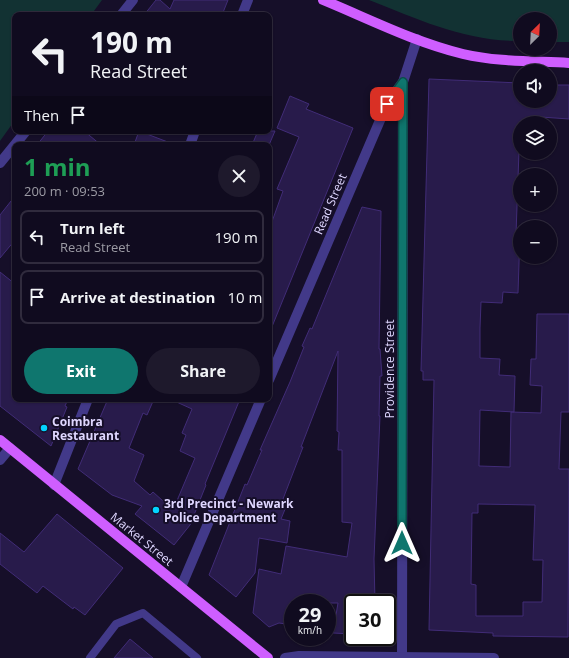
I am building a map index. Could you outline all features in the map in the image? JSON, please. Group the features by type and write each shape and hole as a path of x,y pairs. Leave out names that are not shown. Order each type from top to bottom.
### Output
{"main road":[{"path":"323,0 417,39 446,49 479,57 569,63"},
{"name":"Market Street","path":"0,440 268,658"}],"street":[{"path":"123,12 133,0"},
{"path":"243,12 248,0"},
{"name":"Read Street","path":"272,373 387,104 403,82 417,39"},
{"name":"Providence Street","path":"402,657 403,82"},
{"path":"17,142 24,134"},
{"path":"0,163 12,148"},
{"path":"54,485 87,402"},
{"path":"181,587 260,402"},
{"path":"0,460 10,448"},
{"path":"286,658 299,656 494,658"}],"lane":[{"path":"90,658 116,624 143,613 197,658"}],"green space":[{"path":"0,0 102,0 93,12 12,12 12,124 0,141"},
{"path":"369,0 569,0 569,42 557,42 557,12 513,12 513,41 480,37 424,22"}],"building":[{"path":"156,0 160,0 170,9 174,0 228,0 223,12 146,12"},
{"path":"429,79 513,83 513,108 557,108 557,85 569,85 569,119 557,118 557,116 513,116 513,160 519,160 518,168 513,168 513,212 517,212 517,220 513,220 513,264 519,264 518,293 503,292 502,303 481,302 480,358 500,359 499,375 515,376 514,412 480,410 479,466 510,467 511,412 541,413 542,386 530,385 531,359 536,359 537,314 569,314 569,412 561,412 559,469 569,469 568,637 493,636 493,633 429,630 434,380 423,380 423,371 421,371","holes":["478,504 535,505 533,560 543,560 542,602 523,602 523,616 476,616 476,585 471,584 472,513 478,513"]},
{"path":"290,96 309,104 306,109 353,128 272,327 272,222 283,191 277,189 299,137 277,128"},
{"path":"272,131 275,131 270,142 253,142 257,134 272,134"},
{"path":"46,134 88,134 97,142 39,142"},
{"path":"138,134 147,134 168,142 135,142"},
{"path":"12,200 12,244 0,258 0,215"},
{"path":"362,207 381,211 379,349 382,376 380,376 380,416 374,559 375,594 344,594 344,634 336,633 336,615 338,603 336,603 336,594 284,594 284,624 279,623 269,627 253,613 259,569 281,574 286,546 347,557 352,523 342,522 342,450 338,450 339,432 337,431 338,351 301,447 303,447 283,499 288,502 281,519 290,521 287,543 259,538 255,573 236,597 209,575 245,484 247,485 262,450 260,450 290,382 304,347 302,346 310,328 312,329"},
{"path":"0,272 12,282 12,402 67,402 65,406 67,407 51,446 0,406"},
{"path":"107,402 153,402 147,415 143,413 129,448 144,455 134,481 150,495 153,492 173,510 195,458 180,451 186,435 182,433 192,409 177,402 239,402 190,525 174,545 135,514 142,506 112,495 78,469"},
{"path":"57,514 123,568 85,615 74,607 73,609 43,586 37,593 0,564 0,533 24,552"},
{"path":"130,639 153,658 114,658"}],"place":[{"name":"Coimbra Restaurant","path":"44,428"},
{"name":"3rd Precinct - Newark Police Department","path":"156,510"}],"route":[{"path":"387,104 403,82 402,543"}]}
